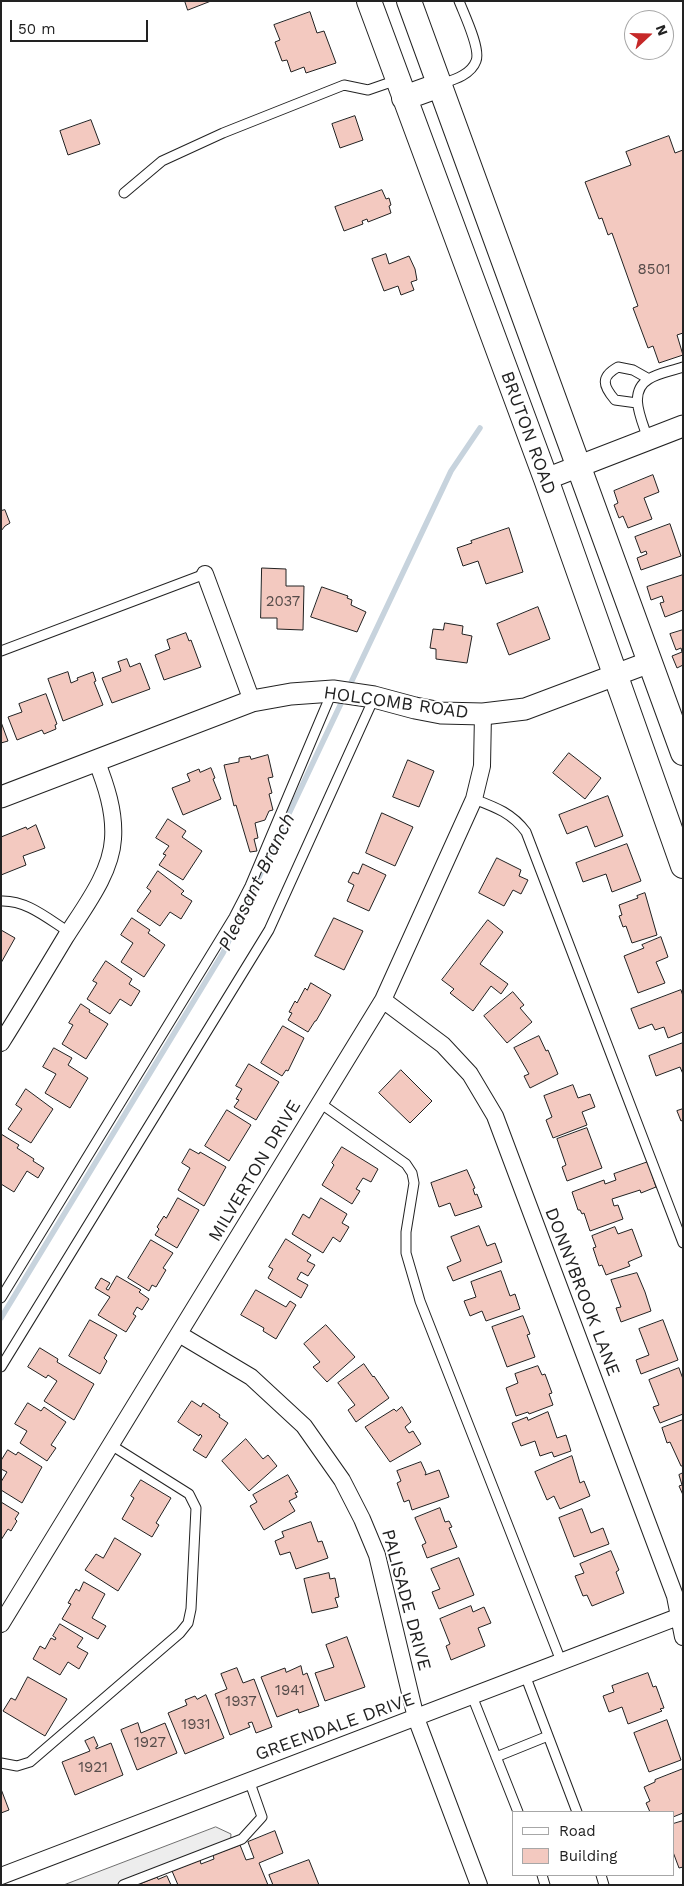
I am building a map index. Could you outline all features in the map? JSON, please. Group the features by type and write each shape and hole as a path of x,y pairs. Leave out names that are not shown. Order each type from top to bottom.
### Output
{"main road":[{"name":"BRUTON ROAD","path":"369,1 546,479 683,866"},
{"name":"BRUTON ROAD","path":"410,1 683,754"},
{"path":"400,89 440,84"}],"street":[{"path":"546,479 683,426"},
{"path":"205,574 252,701"},
{"name":"HOLCOMB ROAD","path":"1,797 252,701 291,694 333,691 368,696 441,713 483,714 525,709 650,662"},
{"name":"MILVERTON DRIVE","path":"1,1624 383,1000 474,799 482,766 483,714"},
{"path":"1,1043 88,904 108,862 113,839 112,813 107,789 96,760"},
{"name":"DONNYBROOK LANE","path":"383,1000 443,1045 470,1074 495,1116 675,1596 681,1616 683,1637"},
{"name":"PALISADE DRIVE","path":"179,1334 251,1377 304,1426 342,1480 362,1518 377,1555 416,1718 479,1885"},
{"name":"GREENDALE DRIVE","path":"1,1876 681,1616"}],"lane":[{"path":"440,84 461,77 476,63 478,53 459,1"},
{"path":"124,193 162,162 223,133 344,85 368,90 400,89"},
{"path":"637,403 615,400 606,390 605,382 609,372 618,367 633,370 649,378"},
{"path":"648,439 637,403 639,389 649,378 683,367"},
{"path":"1,651 205,574"},
{"path":"1,1298 234,917 250,886 333,691"},
{"path":"1,1367 269,930 368,696"},
{"path":"474,799 505,811 526,832 683,1243"},
{"path":"1,901 12,900 25,904 69,932"},
{"path":"320,1103 406,1164 412,1173 414,1183 406,1232 406,1253 420,1301 561,1661"},
{"path":"1,1763 17,1766 30,1762 180,1633 188,1623 191,1610 196,1508 189,1494 111,1445"},
{"path":"525,1675 577,1811"},
{"path":"472,1696 518,1811"},
{"path":"496,1757 548,1736"},
{"path":"123,1885 242,1839 262,1817 249,1780"}],"shaded area":[{"path":"216,1827 231,1834 230,1848 134,1885 64,1885"}],"building":[{"path":"185,1 211,1 188,10"},
{"path":"310,12 317,33 324,31 336,63 306,73 304,67 291,72 287,60 282,61 275,42 280,40 274,25"},
{"path":"355,116 363,140 340,148 332,124"},
{"path":"91,120 100,144 68,155 60,131"},
{"path":"669,136 675,153 683,150 683,333 677,335 683,355 659,363 653,346 648,348 633,308 638,306 612,233 608,235 602,218 599,219 585,182 631,165 626,152"},
{"path":"382,190 386,199 389,198 391,213 368,222 367,219 362,221 363,224 344,231 335,207"},
{"path":"386,254 389,264 409,256 415,269 417,280 411,282 414,290 401,295 398,286 384,291 372,259"},
{"path":"653,475 659,492 644,498 652,519 628,528 623,516 619,518 614,505 618,503 614,491"},
{"path":"5,510 10,523 1,531 1,511"},
{"path":"670,524 681,556 641,570 637,558 647,554 646,551 641,553 635,537"},
{"path":"509,528 523,572 486,584 478,561 463,566 457,548 472,543 471,541"},
{"path":"262,568 286,569 286,586 304,586 303,630 277,629 277,618 261,618"},
{"path":"683,575 683,610 665,617 660,603 664,602 662,596 651,600 647,587"},
{"path":"322,587 348,596 347,598 352,600 351,605 366,612 357,632 311,617"},
{"path":"538,607 550,639 509,655 497,624"},
{"path":"445,623 463,626 462,634 472,636 467,663 436,659 436,649 430,648 433,629 443,630"},
{"path":"683,630 683,665 677,668 672,656 682,652 681,648 676,650 670,634"},
{"path":"186,633 189,641 191,640 201,667 164,680 155,655 170,649 167,640"},
{"path":"127,659 130,667 140,663 150,689 112,703 102,678 121,671 118,662"},
{"path":"68,672 71,683 78,680 77,678 93,672 96,681 94,682 103,705 63,721 48,679"},
{"path":"46,694 57,724 55,725 56,729 44,734 42,730 17,740 8,717 22,712 19,704"},
{"path":"1,722 8,741 1,743"},
{"path":"569,753 601,778 585,799 553,773"},
{"path":"268,755 273,777 268,778 272,793 269,794 273,810 269,811 265,820 255,823 258,838 254,839 257,851 250,852 236,805 234,806 224,765 239,762 239,758 250,756 251,759"},
{"path":"408,760 434,771 419,807 393,797"},
{"path":"211,768 221,799 183,815 172,788 190,781 187,774 199,769 200,772"},
{"path":"608,796 623,836 595,847 587,826 567,834 559,815"},
{"path":"382,813 413,827 395,866 366,853"},
{"path":"168,819 186,831 182,837 202,851 183,880 159,865 166,855 163,854 169,846 156,838"},
{"path":"36,825 45,848 23,856 26,865 1,875 1,837"},
{"path":"627,844 641,881 612,892 606,874 583,882 576,863"},
{"path":"497,858 521,870 519,876 528,880 521,894 513,890 504,906 479,893"},
{"path":"363,864 386,875 369,911 347,901 354,885 348,882 353,872 358,874"},
{"path":"158,871 184,891 181,894 192,901 181,919 170,912 160,926 137,911 151,891 147,888"},
{"path":"645,893 657,935 632,943 626,926 623,927 619,916 622,915 619,905 638,898 637,896"},
{"path":"132,918 150,930 148,933 165,945 144,977 121,962 133,943 121,935"},
{"path":"334,918 363,931 344,970 315,956"},
{"path":"488,920 503,932 480,964 508,984 501,994 491,986 473,1011 450,993 454,989 442,980"},
{"path":"1,930 15,938 1,963"},
{"path":"661,937 668,957 656,962 665,983 638,993 624,956 644,948 642,945"},
{"path":"106,961 132,979 129,984 140,991 131,1006 120,999 110,1014 87,999 97,983 93,981"},
{"path":"311,983 331,995 308,1032 288,1020 292,1013 289,1012 295,1001 297,1003 305,988 307,990"},
{"path":"681,990 683,996 683,1032 668,1038 664,1027 655,1030 652,1024 639,1029 631,1009"},
{"path":"513,992 524,1005 520,1008 532,1022 507,1043 484,1016"},
{"path":"81,1004 90,1010 89,1012 108,1024 86,1059 62,1044 73,1025 69,1023"},
{"path":"283,1026 304,1038 288,1071 286,1070 282,1076 261,1063"},
{"path":"539,1036 546,1051 548,1050 558,1074 530,1088 524,1076 529,1074 514,1048"},
{"path":"683,1043 683,1074 680,1067 656,1076 649,1056"},
{"path":"54,1048 72,1058 68,1065 88,1078 70,1108 45,1093 56,1074 43,1067"},
{"path":"249,1064 279,1082 256,1120 234,1107 239,1100 236,1099 242,1089 236,1086"},
{"path":"401,1070 432,1101 410,1123 379,1093"},
{"path":"573,1085 578,1098 590,1094 595,1107 582,1112 587,1125 553,1138 546,1120 552,1117 544,1096"},
{"path":"26,1089 53,1109 31,1143 8,1129 22,1109 16,1105"},
{"path":"683,1109 683,1120 681,1121 677,1111"},
{"path":"227,1110 251,1125 229,1161 205,1146"},
{"path":"587,1128 602,1168 567,1181 562,1167 566,1165 557,1139"},
{"path":"1,1134 19,1145 17,1148 44,1168 38,1178 27,1171 14,1192 1,1184"},
{"path":"342,1147 378,1169 371,1182 363,1178 356,1189 360,1191 352,1204 322,1185"},
{"path":"190,1149 199,1154 200,1152 226,1167 204,1206 178,1190 190,1168 182,1163"},
{"path":"648,1162 656,1187 641,1193 640,1190 612,1199 614,1206 618,1205 623,1219 590,1231 584,1213 582,1214 578,1210 572,1192 604,1180 605,1184 616,1180 614,1174"},
{"path":"467,1170 475,1188 473,1189 475,1195 477,1194 482,1207 455,1216 450,1203 439,1207 431,1183"},
{"path":"178,1198 199,1210 177,1248 155,1235 159,1229 157,1227 164,1216 166,1218"},
{"path":"321,1198 347,1214 342,1223 349,1227 340,1242 333,1237 323,1253 292,1234 303,1214 309,1218"},
{"path":"479,1226 487,1246 495,1243 502,1262 453,1281 447,1267 461,1261 451,1237"},
{"path":"615,1227 618,1234 632,1229 642,1256 628,1262 630,1266 606,1275 602,1265 599,1266 593,1248 596,1247 592,1236"},
{"path":"286,1239 311,1255 307,1261 315,1265 308,1276 301,1272 297,1279 308,1285 301,1298 268,1278 273,1269 269,1267"},
{"path":"151,1240 173,1253 163,1268 166,1270 156,1287 152,1285 149,1291 128,1278"},
{"path":"501,1271 510,1296 515,1294 520,1309 486,1321 482,1311 470,1316 464,1301 476,1297 471,1282"},
{"path":"637,1273 651,1311 621,1322 616,1308 621,1307 611,1280"},
{"path":"117,1276 141,1290 139,1292 149,1299 142,1310 137,1307 133,1314 136,1316 126,1332 98,1315 110,1297 95,1288 101,1278 110,1283 106,1289 108,1290"},
{"path":"256,1290 286,1307 290,1301 296,1305 276,1339 263,1331 264,1328 241,1315"},
{"path":"523,1316 530,1334 527,1335 535,1357 507,1367 492,1327"},
{"path":"90,1320 117,1335 104,1358 107,1361 100,1374 69,1356"},
{"path":"663,1320 678,1360 641,1374 636,1360 649,1355 639,1329"},
{"path":"326,1325 355,1357 327,1382 313,1367 320,1362 304,1344"},
{"path":"40,1348 58,1359 57,1362 94,1384 74,1420 44,1401 57,1381 48,1375 46,1378 28,1367"},
{"path":"364,1364 389,1398 356,1422 348,1410 355,1405 338,1383"},
{"path":"538,1366 542,1375 545,1374 552,1393 549,1394 553,1405 529,1414 528,1412 516,1416 506,1388 518,1383 515,1374"},
{"path":"679,1368 683,1379 683,1414 660,1423 653,1407 659,1405 649,1380"},
{"path":"192,1401 201,1407 203,1403 228,1423 206,1458 193,1450 202,1436 200,1434 199,1436 178,1422"},
{"path":"28,1403 41,1411 44,1407 66,1422 51,1445 56,1448 47,1461 20,1443 27,1431 15,1424"},
{"path":"402,1407 411,1422 405,1427 409,1433 413,1431 421,1444 390,1462 365,1427 394,1409 396,1411"},
{"path":"548,1412 557,1438 566,1435 571,1451 554,1457 552,1452 540,1456 535,1441 521,1446 512,1423 527,1417 528,1420"},
{"path":"683,1420 683,1466 681,1466 670,1442 667,1443 662,1428"},
{"path":"246,1439 263,1459 268,1455 277,1466 249,1491 222,1461"},
{"path":"8,1450 16,1455 18,1452 42,1467 22,1503 1,1490 1,1482 7,1472 1,1469 1,1461"},
{"path":"572,1456 580,1483 584,1481 590,1496 560,1509 554,1496 547,1500 535,1472"},
{"path":"421,1462 426,1473 425,1475 439,1470 449,1497 412,1510 409,1500 404,1502 397,1483 401,1481 397,1471"},
{"path":"683,1473 683,1495 679,1486 682,1485 679,1475"},
{"path":"288,1475 298,1492 295,1493 297,1497 289,1501 295,1511 264,1530 250,1506 257,1502 253,1495"},
{"path":"141,1480 171,1498 156,1523 159,1525 152,1537 122,1519 134,1498 131,1496"},
{"path":"1,1502 19,1513 11,1531 8,1529 1,1540"},
{"path":"440,1508 445,1522 449,1521 452,1527 449,1528 457,1547 427,1558 422,1545 426,1543 415,1518"},
{"path":"582,1509 591,1533 603,1528 609,1544 574,1557 559,1518"},
{"path":"311,1522 318,1542 322,1541 328,1558 296,1569 290,1552 280,1555 275,1541 284,1537 282,1532"},
{"path":"115,1538 141,1554 118,1591 85,1570 96,1554 103,1558"},
{"path":"611,1551 619,1570 616,1572 624,1593 592,1606 587,1595 583,1596 575,1576 584,1573 580,1564"},
{"path":"459,1558 474,1595 439,1609 432,1592 440,1589 431,1569"},
{"path":"329,1573 330,1579 335,1578 339,1597 335,1598 338,1607 312,1613 304,1579"},
{"path":"84,1582 105,1594 92,1618 106,1626 98,1639 62,1619 71,1604 68,1603 76,1589 79,1591"},
{"path":"471,1606 473,1612 484,1607 491,1623 478,1628 485,1646 451,1660 446,1646 450,1644 440,1619"},
{"path":"60,1624 83,1638 77,1647 88,1653 79,1669 68,1662 60,1675 33,1659 40,1646 45,1649 51,1638 55,1640 56,1638 53,1636"},
{"path":"347,1637 365,1687 325,1701 315,1673 334,1667 326,1645"},
{"path":"301,1666 303,1675 307,1673 319,1706 299,1713 298,1709 277,1717 261,1677 285,1668 286,1672"},
{"path":"237,1668 243,1683 254,1679 272,1727 256,1733 252,1722 248,1723 250,1727 230,1735 215,1694 227,1689 221,1674"},
{"path":"648,1673 653,1687 656,1686 664,1708 660,1709 662,1711 628,1724 622,1707 609,1712 603,1696 614,1692 612,1686"},
{"path":"28,1677 67,1699 45,1736 3,1711 11,1698 15,1700"},
{"path":"206,1695 224,1738 185,1754 168,1713 187,1705 185,1700 195,1696 197,1699"},
{"path":"667,1720 681,1760 649,1772 634,1733"},
{"path":"138,1723 141,1733 165,1723 177,1753 137,1770 121,1730"},
{"path":"94,1737 98,1746 96,1749 111,1743 123,1775 75,1795 62,1762 90,1751 85,1741"},
{"path":"683,1769 683,1813 674,1817 674,1811 650,1811 646,1803 650,1801 644,1787 655,1782 655,1780"},
{"path":"1,1789 9,1810 1,1813"},
{"path":"683,1821 683,1867 679,1868 674,1855 674,1824"},
{"path":"275,1831 283,1853 259,1863 268,1885 178,1885 172,1871 200,1860 201,1864 214,1859 213,1855 240,1845 246,1860 254,1858 248,1842"},
{"path":"309,1860 319,1885 273,1885 269,1875"},
{"path":"167,1876 171,1885 137,1885 157,1877 158,1879"}],"waterway":[{"name":"Pleasant Branch","path":"348,689 451,471 480,428"},
{"name":"Pleasant Branch","path":"1,1318 223,953 344,697"}]}
